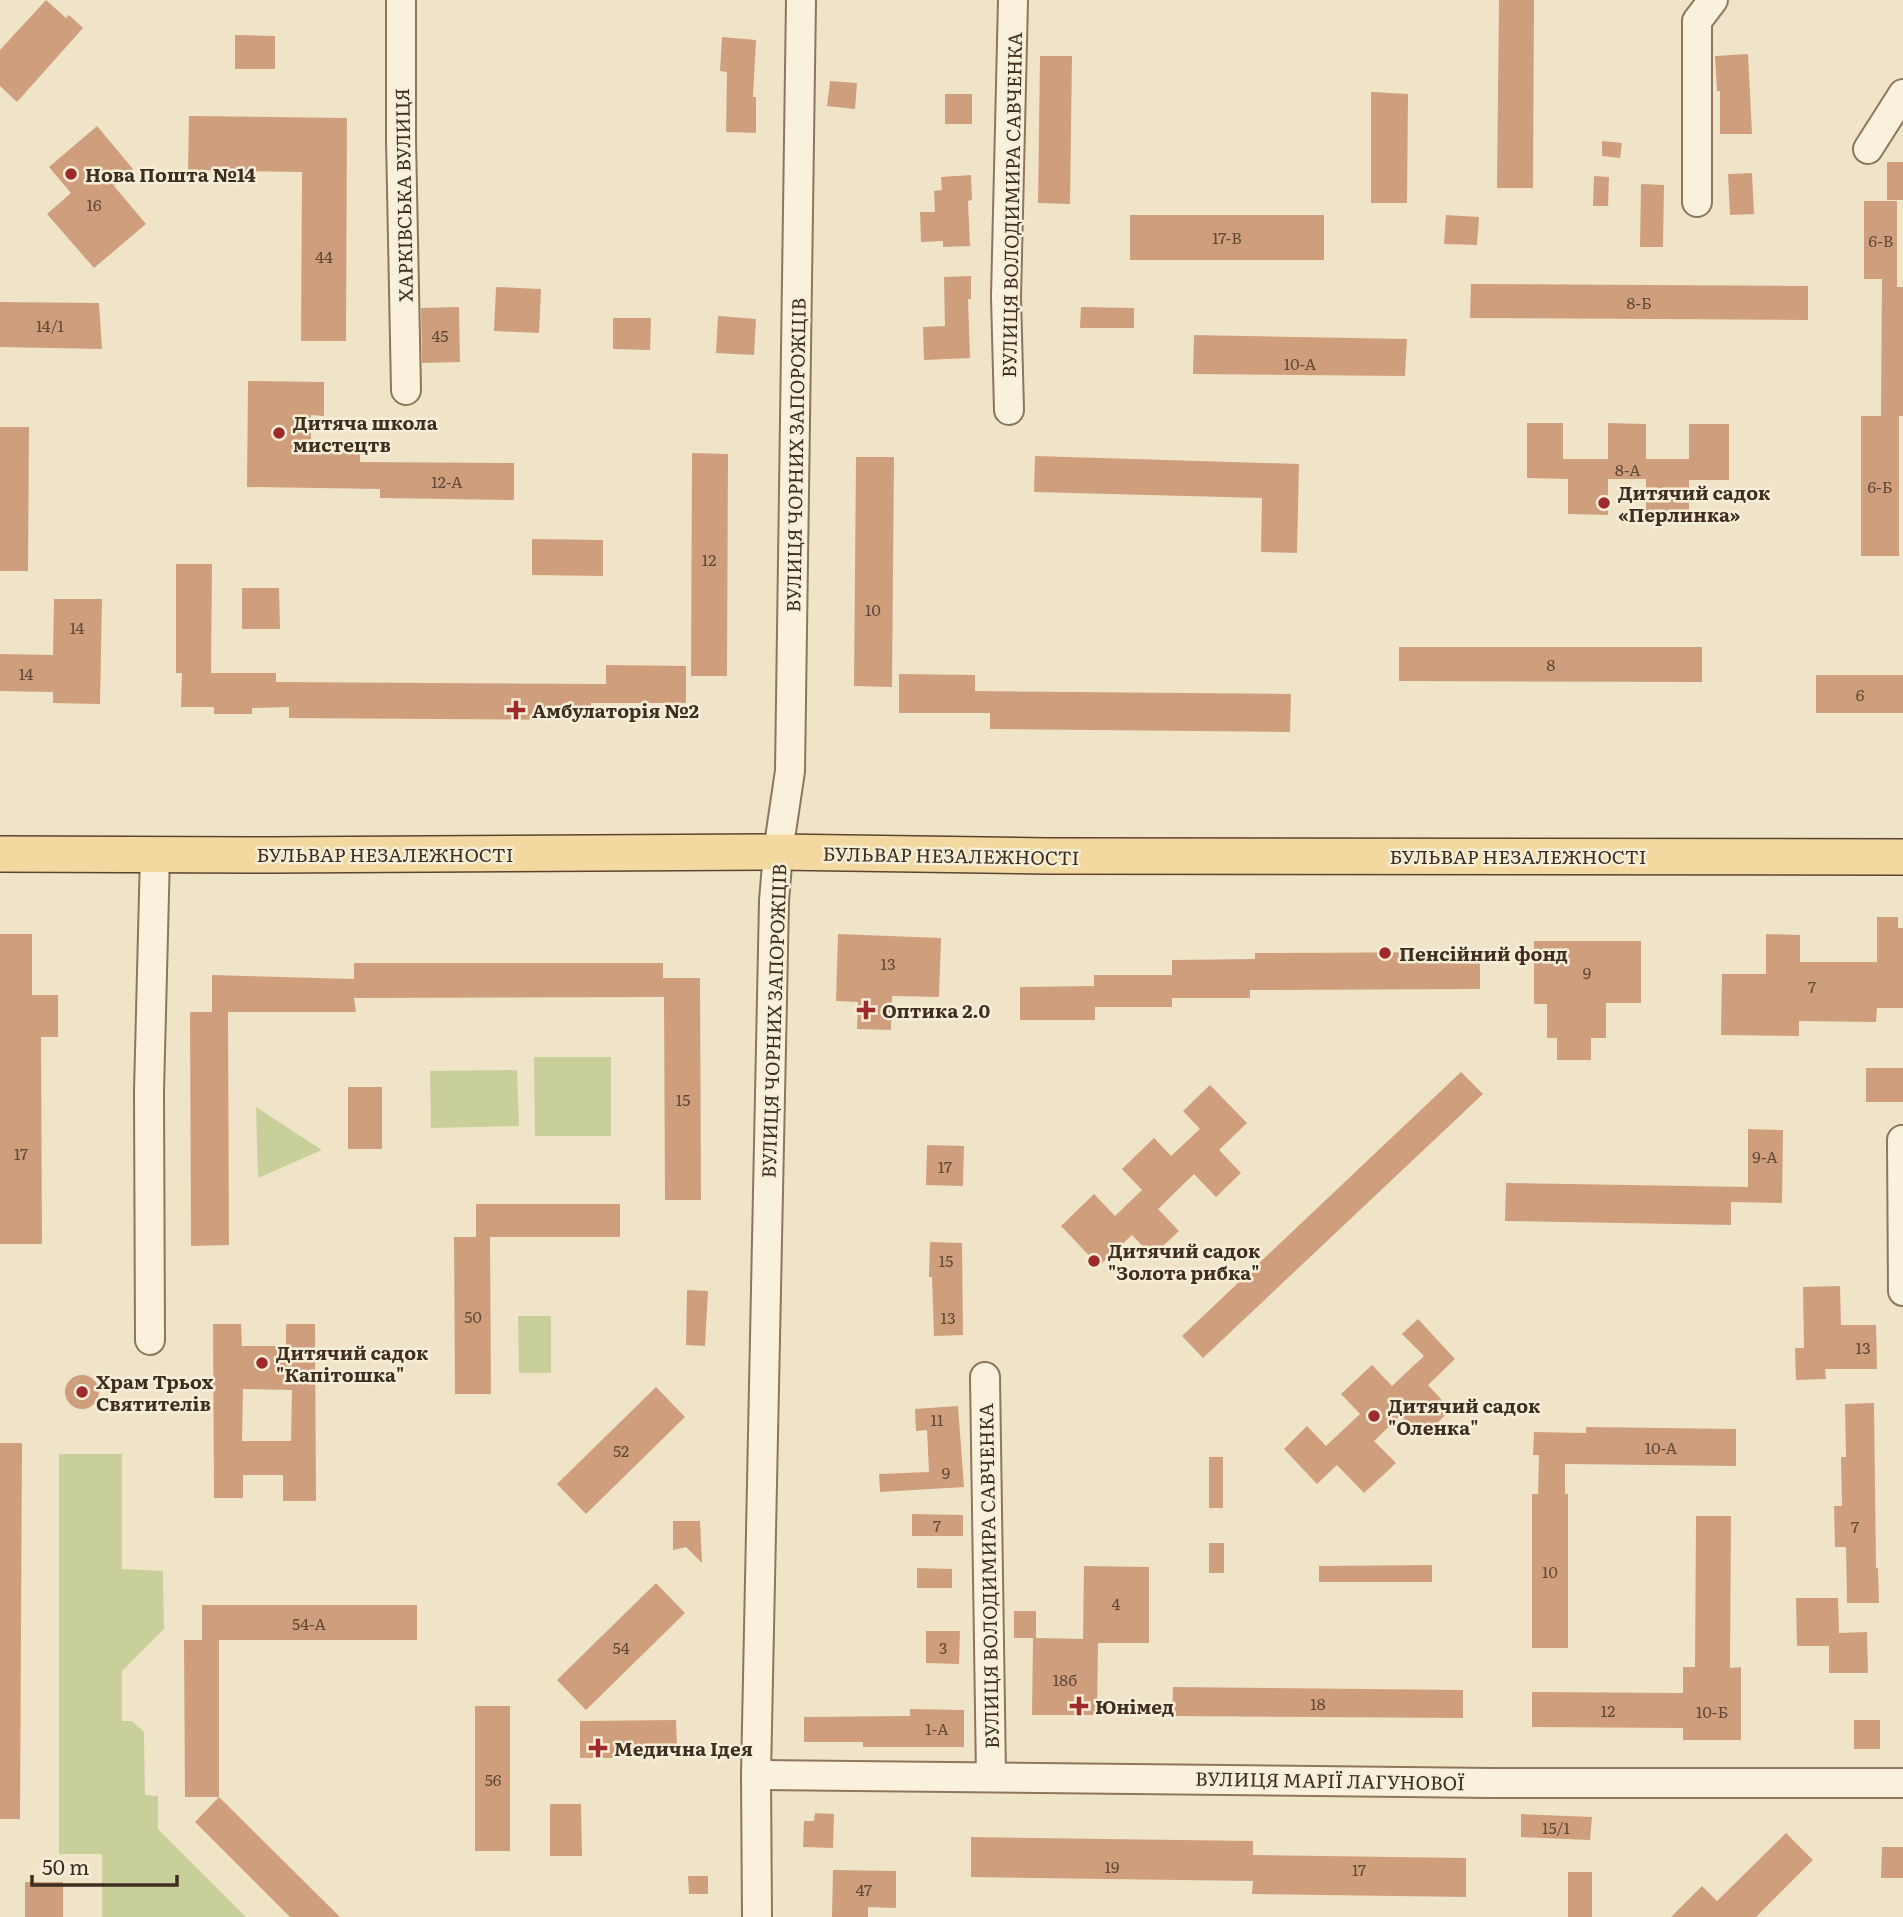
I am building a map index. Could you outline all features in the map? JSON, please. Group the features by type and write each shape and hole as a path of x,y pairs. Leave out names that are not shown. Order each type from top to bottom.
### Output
{"main road":[{"name":"БУЛЬВАР НЕЗАЛЕЖНОСТІ","path":"0,854 778,852 1048,856 1903,857"}],"street":[{"name":"ХАРКІВСЬКА ВУЛИЦЯ","path":"401,0 406,390"},
{"name":"ВУЛИЦЯ ЧОРНИХ ЗАПОРОЖЦІВ","path":"757,1917 756,1775 774,914 778,852 790,771 801,0"},
{"name":"ВУЛИЦЯ ВОЛОДИМИРА САВЧЕНКА","path":"1009,410 1006,297 1013,0"},
{"path":"1698,202 1697,21 1713,0"},
{"path":"1868,149 1903,94"},
{"path":"149,1340 149,1092 155,854"},
{"path":"1902,1140 1903,1291"},
{"name":"ВУЛИЦЯ ВОЛОДИМИРА САВЧЕНКА","path":"985,1377 991,1776"},
{"name":"ВУЛИЦЯ МАРІЇ ЛАГУНОВОЇ","path":"756,1775 1492,1783 1903,1783"}],"green space":[{"path":"534,1057 611,1057 611,1136 535,1136"},
{"path":"517,1070 519,1126 431,1128 430,1071"},
{"path":"256,1107 322,1150 258,1178"},
{"path":"518,1316 551,1316 551,1373 519,1373"},
{"path":"59,1454 122,1454 122,1569 163,1571 164,1629 122,1671 122,1721 132,1721 144,1732 145,1795 158,1796 158,1829 246,1917 102,1917 102,1854 59,1854"}],"building":[{"path":"46,0 66,18 69,15 83,28 17,102 0,86 0,50"},
{"path":"1499,0 1534,0 1533,188 1497,188"},
{"path":"235,35 275,36 275,69 235,69"},
{"path":"722,37 756,40 753,97 756,97 756,133 726,132 727,72 720,71"},
{"path":"1748,54 1752,134 1720,134 1720,91 1717,91 1715,56"},
{"path":"1040,56 1072,56 1070,204 1038,203"},
{"path":"830,81 857,83 855,109 827,106"},
{"path":"1371,92 1408,94 1407,203 1371,203"},
{"path":"945,94 972,94 972,124 945,124"},
{"path":"189,116 347,118 346,341 301,341 302,172 188,170"},
{"path":"97,126 133,169 114,186 146,224 94,268 47,214 71,193 49,167"},
{"path":"1602,141 1622,143 1620,158 1602,156"},
{"path":"1887,162 1903,162 1903,200 1887,200"},
{"path":"1752,173 1754,214 1730,215 1728,174"},
{"path":"971,175 972,200 968,201 970,246 943,247 943,241 921,242 920,212 935,212 934,191 942,190 941,177"},
{"path":"1594,176 1609,177 1608,206 1593,206"},
{"path":"1641,184 1664,185 1663,247 1640,247"},
{"path":"1864,201 1897,201 1897,287 1903,287 1899,556 1861,556 1861,416 1881,416 1882,279 1864,279"},
{"path":"1130,215 1324,215 1324,260 1130,260"},
{"path":"1446,215 1479,217 1477,245 1444,244"},
{"path":"971,276 971,299 968,299 970,358 924,360 923,327 945,326 944,277"},
{"path":"1471,284 1808,286 1808,320 1470,318"},
{"path":"496,287 541,289 539,333 494,331"},
{"path":"0,302 99,303 102,349 0,347"},
{"path":"459,307 460,362 422,363 421,308"},
{"path":"1081,307 1134,308 1134,328 1080,328"},
{"path":"718,316 756,319 754,355 716,353"},
{"path":"613,318 651,318 650,350 613,349"},
{"path":"1194,335 1407,339 1405,376 1193,374"},
{"name":"Дитяча школа мистецтв","path":"248,381 324,382 324,416 311,415 311,451 360,452 360,462 514,463 514,500 380,498 380,489 247,487"},
{"path":"1527,423 1563,423 1563,459 1608,459 1608,423 1646,424 1646,459 1689,459 1689,424 1729,424 1729,480 1689,480 1689,515 1646,515 1646,479 1608,479 1608,515 1568,514 1568,479 1527,478"},
{"path":"0,427 29,427 28,571 0,571"},
{"path":"692,453 728,454 727,676 691,676"},
{"path":"1035,456 1299,464 1297,553 1261,552 1262,498 1034,492"},
{"path":"856,457 894,457 892,687 854,686"},
{"path":"532,539 603,540 603,576 532,575"},
{"path":"176,564 212,564 211,673 276,673 276,682 606,684 606,665 686,666 686,703 591,703 591,720 289,718 289,707 252,708 252,714 214,714 214,707 181,707 182,673 176,673"},
{"path":"242,588 279,588 280,629 242,629"},
{"path":"54,599 102,599 100,704 53,703 53,692 0,691 0,654 53,655"},
{"path":"1399,647 1702,647 1702,682 1399,681"},
{"path":"899,674 975,675 975,691 1291,694 1290,732 990,729 990,713 899,713"},
{"path":"1816,675 1903,675 1903,713 1816,713"},
{"path":"1877,917 1898,917 1898,928 1903,928 1903,1008 1877,1008 1876,1022 1799,1021 1799,1036 1721,1035 1722,974 1766,974 1766,934 1800,935 1800,962 1877,962"},
{"path":"0,934 32,934 32,995 58,995 58,1037 41,1037 42,1244 0,1244"},
{"path":"838,934 941,938 939,997 892,996 891,1030 857,1029 858,1002 836,1001"},
{"path":"1534,941 1641,941 1641,1003 1606,1003 1606,1038 1591,1038 1591,1060 1557,1060 1557,1038 1547,1038 1547,1004 1534,1004"},
{"path":"1480,952 1480,989 1250,990 1250,998 1172,998 1172,1007 1095,1007 1095,1020 1020,1020 1020,987 1094,986 1094,975 1172,975 1172,960 1255,959 1255,953"},
{"path":"354,963 663,963 663,978 700,978 701,1200 665,1200 664,997 354,998 356,1012 228,1012 229,1245 191,1246 190,1012 212,1012 212,975 354,979"},
{"path":"1866,1068 1903,1068 1903,1102 1866,1102"},
{"path":"1461,1072 1483,1094 1203,1358 1182,1336"},
{"path":"1210,1085 1247,1123 1219,1150 1241,1173 1216,1197 1194,1174 1158,1209 1179,1231 1152,1256 1132,1235 1099,1266 1061,1226 1094,1194 1115,1216 1142,1190 1122,1169 1154,1138 1171,1156 1200,1129 1183,1111"},
{"path":"348,1087 382,1087 382,1149 348,1149"},
{"path":"1748,1129 1783,1130 1782,1203 1731,1202 1731,1225 1505,1221 1506,1183 1748,1187"},
{"path":"927,1145 964,1146 963,1186 926,1185"},
{"path":"476,1204 620,1204 620,1237 490,1237 491,1394 455,1394 454,1237 476,1237"},
{"path":"930,1242 962,1243 963,1335 934,1336 932,1277 929,1277"},
{"path":"1840,1286 1841,1325 1876,1325 1877,1369 1825,1369 1826,1379 1796,1380 1795,1348 1804,1348 1803,1287"},
{"path":"687,1290 708,1291 705,1346 686,1345"},
{"path":"1418,1319 1455,1359 1428,1385 1451,1410 1421,1438 1400,1416 1374,1441 1396,1463 1364,1493 1337,1465 1317,1484 1284,1449 1307,1426 1326,1446 1360,1414 1341,1394 1372,1365 1392,1386 1424,1356 1402,1334"},
{"name":"Дитячий садок \"Капітошка\"","path":"213,1324 241,1324 242,1346 286,1346 286,1324 315,1324 316,1501 283,1501 283,1475 243,1475 243,1498 214,1498","holes":["243,1389 292,1390 291,1441 242,1441"]},
{"name":"Храм Трьох Святителів","path":"82,1375 94,1380 99,1392 94,1404 82,1409 70,1404 65,1392 70,1380"},
{"path":"656,1387 685,1417 586,1514 557,1484"},
{"path":"1874,1403 1876,1568 1879,1603 1847,1603 1846,1547 1835,1547 1834,1506 1842,1506 1841,1457 1846,1457 1845,1404"},
{"path":"958,1406 964,1487 880,1492 879,1474 929,1472 927,1430 916,1431 915,1409"},
{"path":"1586,1427 1736,1429 1736,1466 1565,1464 1565,1494 1568,1494 1568,1648 1532,1648 1532,1494 1538,1494 1539,1455 1533,1455 1534,1432 1586,1433"},
{"path":"0,1443 22,1443 20,1819 0,1819"},
{"path":"1209,1457 1223,1457 1223,1508 1209,1508"},
{"path":"912,1514 963,1515 963,1536 912,1536"},
{"path":"1696,1516 1731,1516 1730,1668 1741,1667 1741,1740 1683,1740 1683,1728 1532,1727 1532,1692 1683,1693 1683,1667 1695,1667"},
{"path":"673,1521 700,1521 702,1563 686,1547 673,1550"},
{"path":"1209,1543 1224,1543 1224,1573 1209,1573"},
{"path":"1432,1565 1432,1582 1319,1582 1319,1566"},
{"path":"1084,1566 1149,1567 1149,1643 1098,1643 1097,1715 1032,1715 1033,1638 1014,1638 1014,1611 1036,1611 1036,1638 1083,1639"},
{"path":"917,1568 952,1569 952,1588 917,1588"},
{"path":"656,1583 685,1613 586,1710 557,1680"},
{"path":"1796,1598 1838,1598 1839,1633 1867,1632 1868,1673 1829,1673 1829,1646 1797,1646"},
{"path":"202,1605 417,1605 417,1640 219,1640 219,1797 185,1797 184,1640 202,1640"},
{"path":"926,1631 960,1631 959,1664 926,1663"},
{"path":"1173,1687 1463,1690 1463,1718 1172,1716"},
{"path":"475,1706 510,1706 510,1851 475,1851"},
{"path":"910,1709 964,1710 964,1747 863,1747 863,1742 804,1742 804,1717 910,1716"},
{"path":"676,1720 677,1748 646,1749 646,1753 616,1753 616,1758 580,1758 580,1721"},
{"path":"1854,1720 1880,1720 1880,1749 1854,1749"},
{"path":"219,1797 340,1917 290,1917 195,1822"},
{"path":"550,1804 581,1804 582,1856 550,1856"},
{"path":"815,1813 834,1814 833,1848 803,1847 804,1821 814,1821"},
{"path":"1521,1814 1592,1817 1590,1840 1521,1837"},
{"path":"1786,1833 1813,1860 1756,1917 1671,1917 1702,1886 1717,1901"},
{"path":"971,1837 1253,1841 1253,1855 1466,1858 1466,1897 1252,1894 1253,1881 971,1877"},
{"path":"1882,1847 1903,1847 1903,1878 1881,1878"},
{"path":"833,1870 896,1871 896,1908 868,1907 868,1917 832,1917"},
{"path":"1568,1872 1592,1872 1592,1917 1568,1917"},
{"path":"688,1876 708,1876 708,1894 689,1894"},
{"path":"25,1882 63,1882 63,1917 25,1917"}],"place":[{"name":"Нова Пошта №14","path":"71,174"},
{"name":"Дитяча школа мистецтв","path":"279,433"},
{"name":"Дитячий садок «Перлинка»","path":"1604,503"},
{"name":"Амбулаторія №2","path":"516,710"},
{"name":"Пенсійний фонд","path":"1385,953"},
{"name":"Оптика 2.0","path":"866,1010"},
{"name":"Дитячий садок \"Золота рибка\"","path":"1094,1261"},
{"name":"Дитячий садок \"Капітошка\"","path":"262,1363"},
{"name":"Храм Трьох Святителів","path":"82,1392"},
{"name":"Дитячий садок \"Оленка\"","path":"1374,1416"},
{"name":"Юнімед","path":"1079,1706"},
{"name":"Медична Ідея","path":"598,1748"}]}
